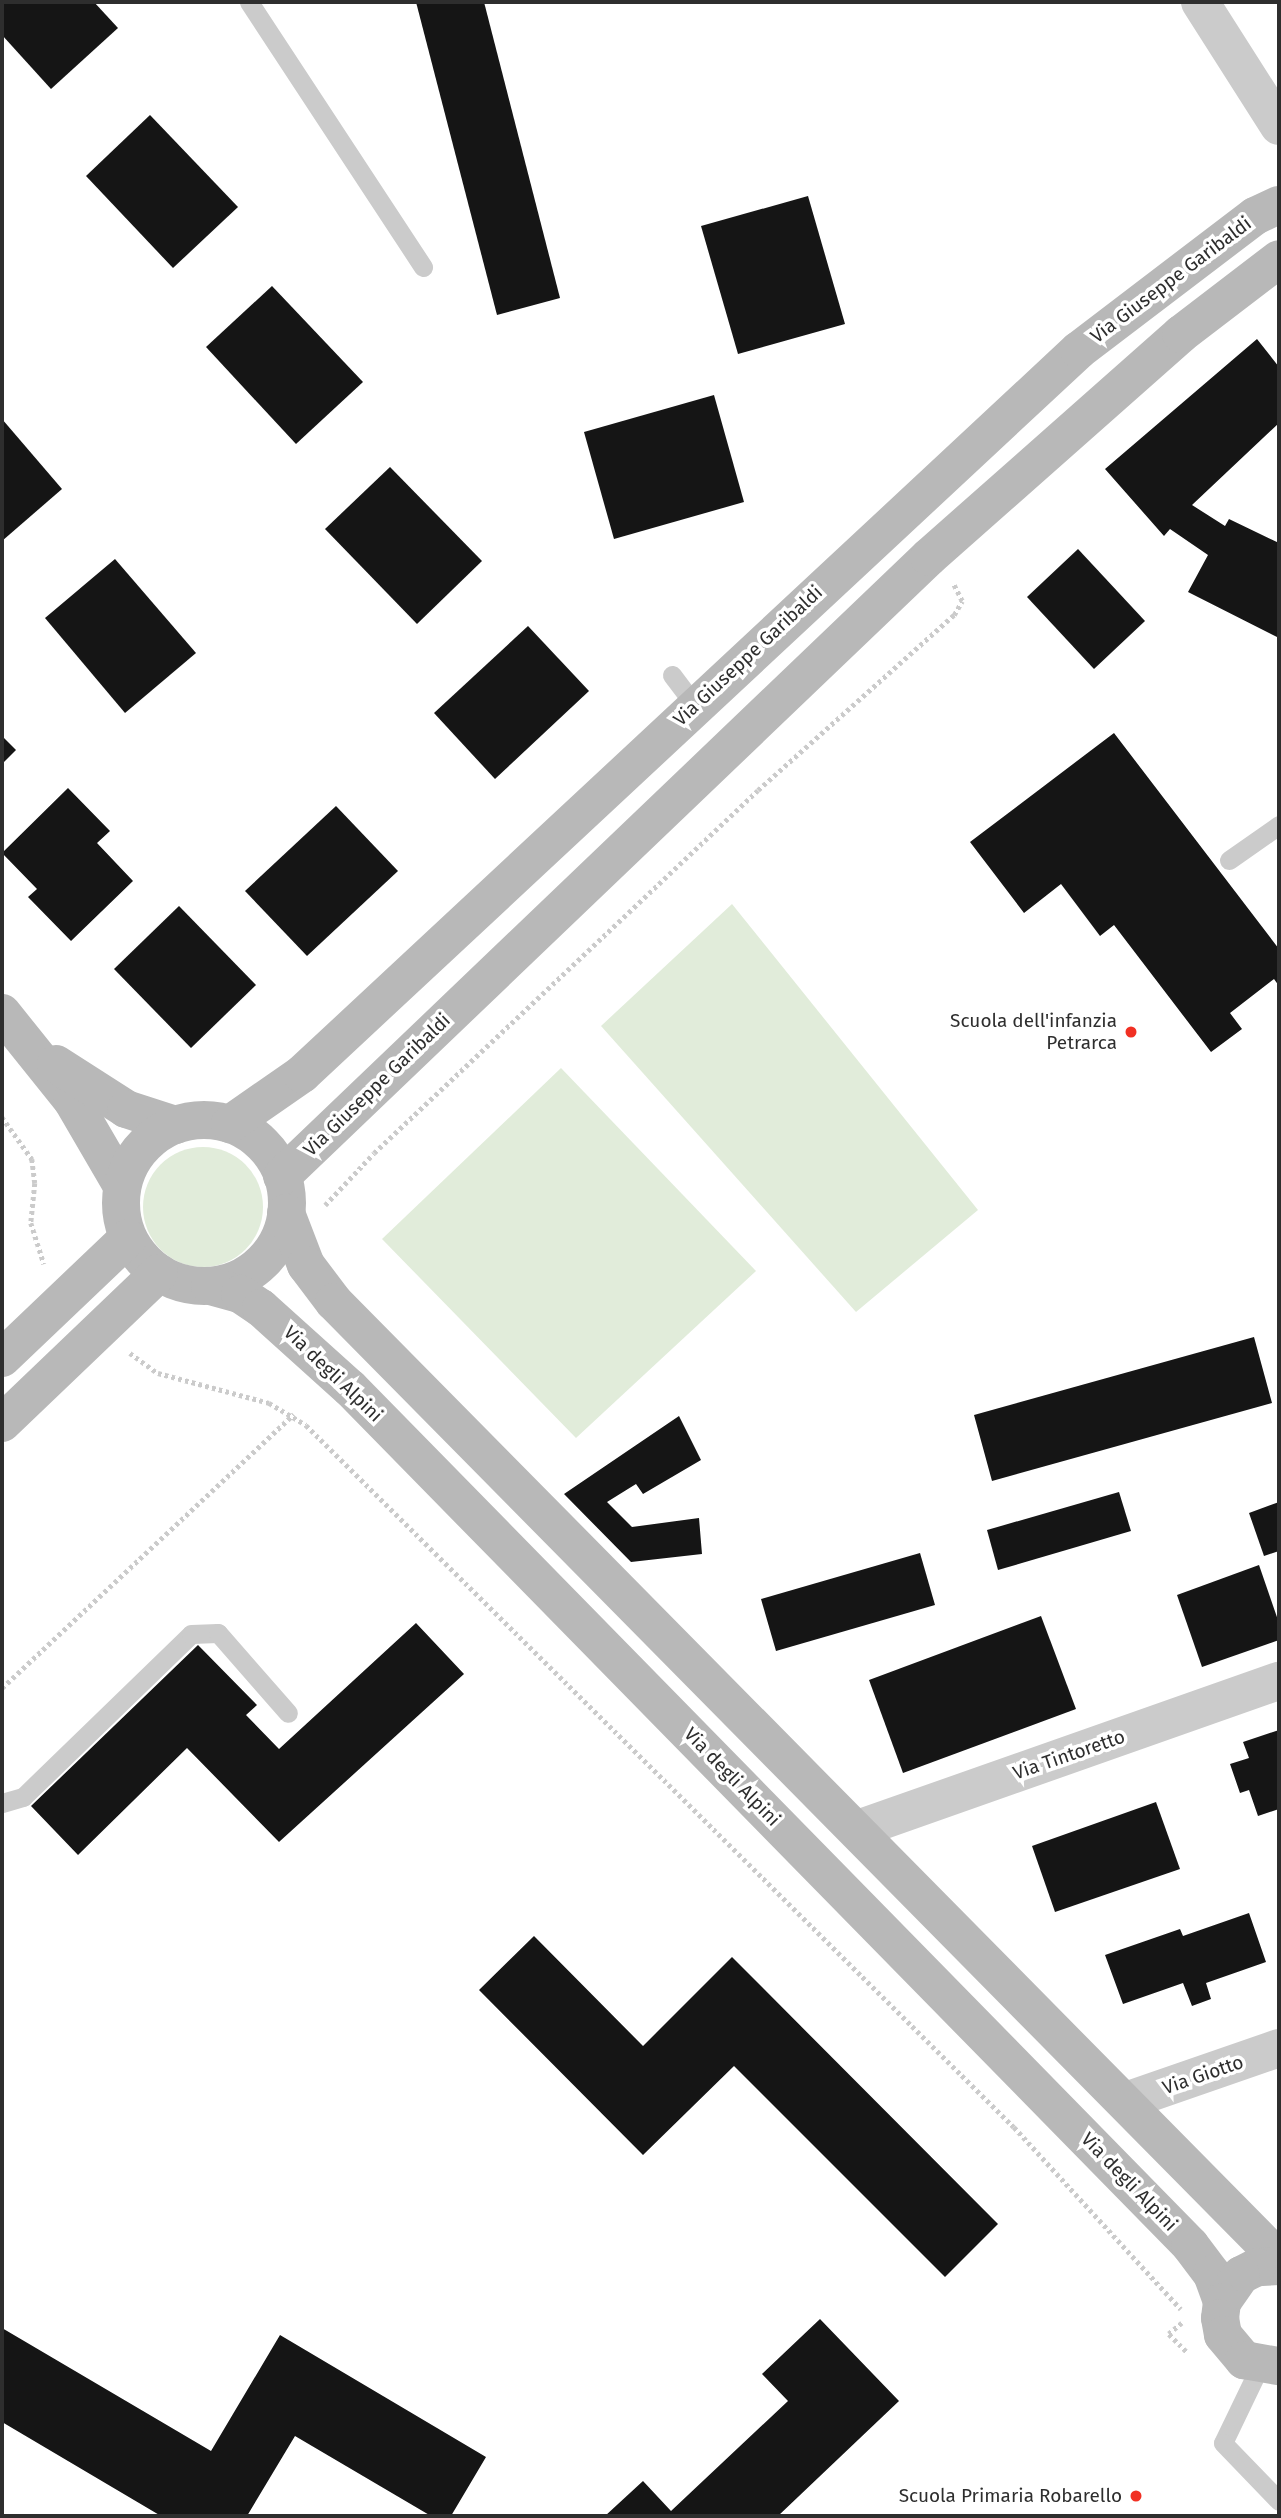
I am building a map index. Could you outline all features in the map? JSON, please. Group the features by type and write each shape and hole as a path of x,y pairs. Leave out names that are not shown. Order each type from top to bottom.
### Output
{"street":[{"path":"1200,2 1279,126"},
{"name":"Via Giuseppe Garibaldi","path":"230,1124 302,1074 1079,350 1255,216 1279,205"},
{"name":"Via Giuseppe Garibaldi","path":"282,1176 929,557 1181,334 1279,259"},
{"path":"2,1013 34,1048 78,1110 122,1186"},
{"path":"34,1048 126,1109 175,1125"},
{"path":"304,1213 258,1265 236,1279 210,1286 183,1283 159,1273 128,1238 121,1212 122,1186 140,1150 175,1125 203,1120 230,1124 262,1144 304,1213 306,1265 334,1302 858,1829 1279,2259"},
{"path":"2,1358 128,1238"},
{"path":"2,1423 159,1273"},
{"name":"Via degli Alpini","path":"210,1286 240,1294 261,1308 350,1388 1190,2245 1212,2274 1222,2302 1223,2335 1244,2360 1274,2367"},
{"name":"Via Tintoretto","path":"858,1829 1279,1681"},
{"name":"Via Giotto","path":"1126,2101 1279,2048"},
{"path":"1222,2302 1241,2275 1256,2267 1279,2266"}],"lane":[{"path":"249,2 423,267"},
{"path":"672,676 695,706"},
{"path":"1229,860 1279,825"},
{"path":"2,1803 23,1797 191,1634 218,1633 288,1713"},
{"path":"1274,2367 1223,2443 1279,2501"}],"path":[{"path":"304,1213 337,1188 758,790 954,615 962,601 949,580"},
{"path":"2,1116 32,1159 35,1183 31,1223 38,1252 66,1297"},
{"path":"100,1329 158,1373 294,1415 1014,2127 1188,2317 1169,2334 1195,2361"},
{"path":"2,1688 294,1415"}],"green space":[{"path":"732,904 978,1210 856,1312 601,1026"},
{"path":"561,1068 756,1271 576,1438 382,1239"},
{"path":"203,1147 226,1152 245,1165 258,1184 263,1207 258,1230 245,1249 226,1262 203,1267 180,1262 161,1249 148,1230 143,1207 148,1184 161,1165 180,1152"}],"building":[{"path":"2,2 94,2 118,28 51,89 2,35"},
{"path":"416,2 484,2 560,298 497,315"},
{"path":"150,115 238,207 173,268 86,176"},
{"path":"808,196 845,324 738,354 701,226"},
{"path":"272,286 363,382 296,444 206,347"},
{"path":"1257,339 1279,367 1279,423 1192,505 1225,526 1229,519 1279,543 1279,638 1188,592 1208,555 1170,529 1164,536 1105,469"},
{"path":"714,395 744,502 614,539 584,432"},
{"path":"2,419 62,489 2,541"},
{"path":"390,467 482,561 417,624 325,529"},
{"path":"1078,549 1145,621 1094,669 1027,597"},
{"path":"115,559 196,653 125,713 45,618"},
{"path":"528,626 589,691 495,779 434,713"},
{"path":"1114,733 1279,949 1279,986 1274,979 1230,1013 1242,1029 1211,1052 1114,925 1100,936 1061,884 1024,913 970,842"},
{"path":"2,736 16,750 2,764"},
{"path":"68,788 110,831 97,843 133,881 71,941 28,897 37,889 2,853"},
{"path":"336,806 398,871 307,956 245,891"},
{"path":"179,906 256,985 191,1048 114,969"},
{"path":"1254,1337 1272,1403 992,1481 974,1415"},
{"path":"679,1416 701,1460 643,1494 636,1484 607,1502 632,1527 699,1518 702,1554 631,1562 564,1494"},
{"path":"1119,1492 1131,1531 998,1570 987,1530"},
{"path":"1279,1502 1279,1551 1264,1556 1249,1513"},
{"path":"920,1553 935,1605 776,1651 761,1599"},
{"path":"1259,1565 1279,1623 1279,1640 1202,1667 1177,1595"},
{"path":"1041,1616 1076,1709 903,1773 869,1680"},
{"path":"416,1623 464,1674 279,1842 187,1748 78,1855 31,1806 198,1645 257,1705 246,1715 279,1749"},
{"path":"1279,1730 1279,1809 1258,1816 1249,1790 1240,1793 1230,1764 1249,1758 1243,1742"},
{"path":"1156,1802 1180,1869 1055,1912 1032,1846"},
{"path":"1249,1913 1266,1962 1206,1983 1211,1999 1192,2006 1183,1983 1123,2004 1105,1955 1180,1929 1183,1936"},
{"path":"534,1936 643,2046 732,1957 998,2224 945,2277 734,2066 643,2155 479,1990"},
{"path":"820,2319 899,2401 778,2516 605,2516 643,2481 671,2511 788,2401 762,2374"},
{"path":"2,2328 211,2451 280,2335 486,2457 451,2516 431,2516 295,2436 247,2516 161,2516 2,2422"}],"place":[{"name":"Scuola dell'infanzia Petrarca","path":"1131,1032"},
{"name":"Scuola Primaria Robarello","path":"1136,2496"}]}
